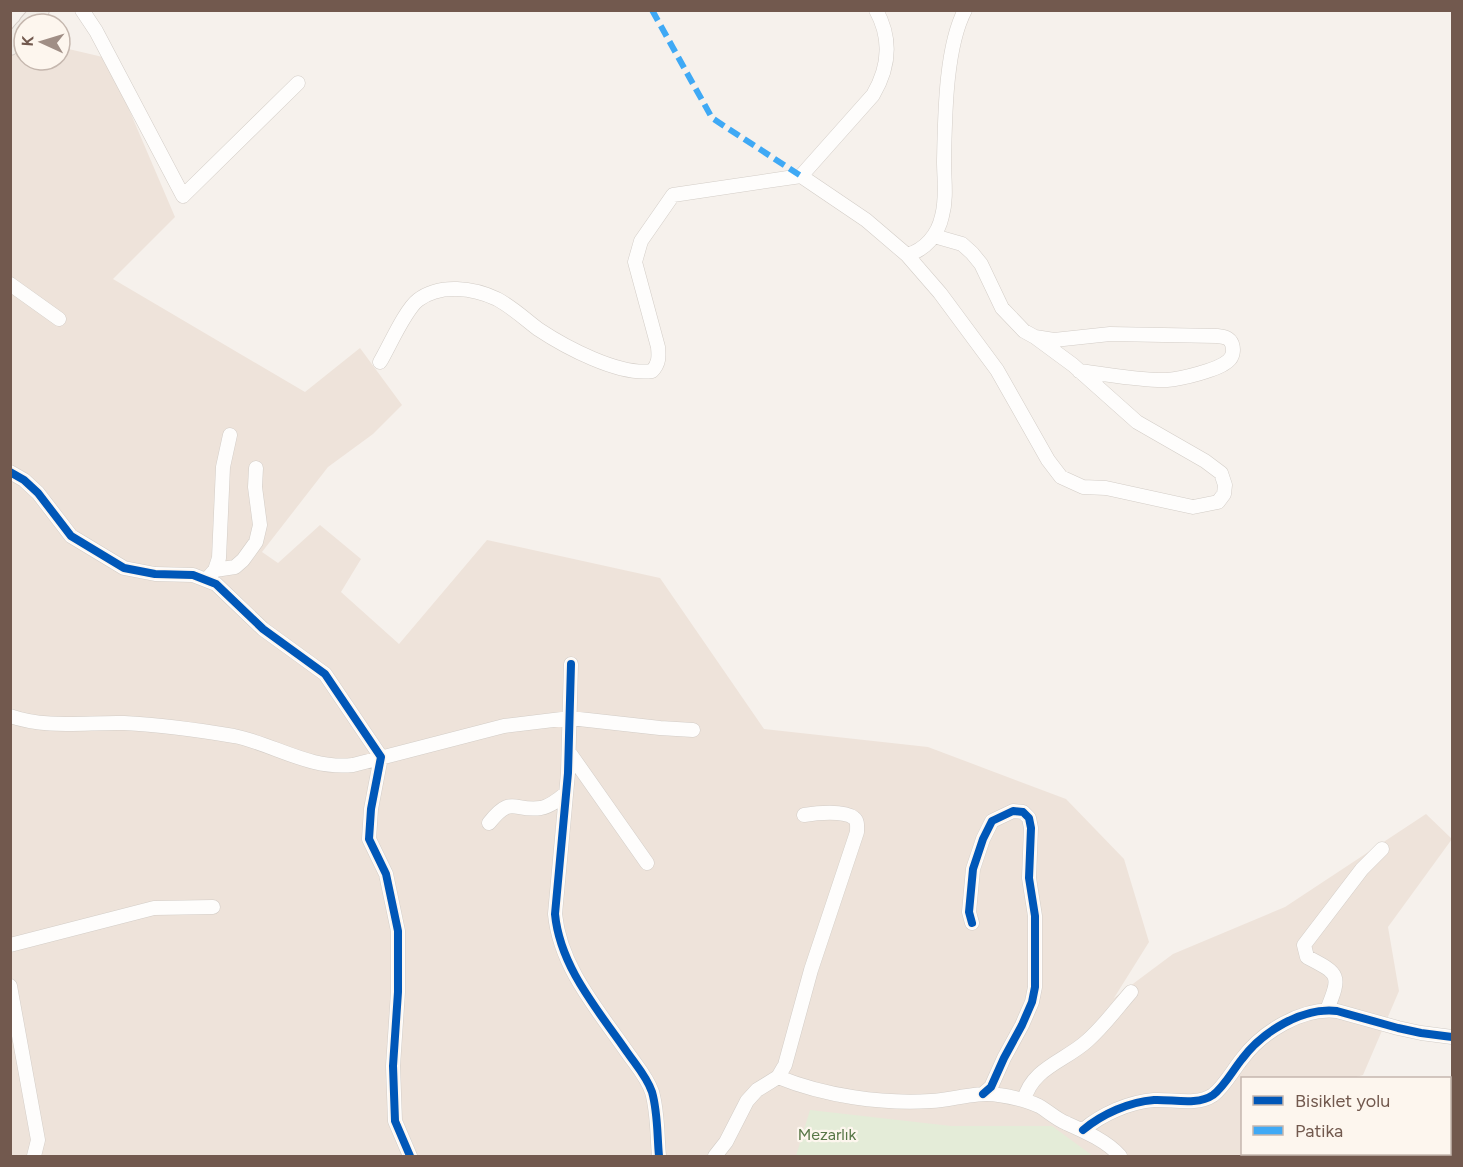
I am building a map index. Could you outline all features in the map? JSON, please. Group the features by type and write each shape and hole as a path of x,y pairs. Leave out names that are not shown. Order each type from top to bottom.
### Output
{"street":[{"path":"82,10 96,31 183,196 298,83"},
{"path":"380,362 417,300 450,289 484,293 500,301 568,347 628,371 652,371 659,359 658,347 635,262 641,241 673,195 801,176 873,95 879,85 886,62 887,41 882,21 876,10"},
{"path":"907,255 918,252 934,236 942,217 945,202 945,138 950,66 965,10"},
{"path":"801,176 866,220 907,255 940,293 997,370 1048,460 1061,477 1083,487 1115,490 1193,507 1218,502 1224,494 1225,485 1221,473 1205,461 1137,422 1079,371 1024,331 1002,308 981,264 972,253 962,244 934,236"},
{"path":"10,284 59,319"},
{"path":"1035,337 1054,340 1110,334 1217,336 1227,337 1233,348 1233,356 1227,362 1191,375 1167,380 1079,371"},
{"path":"230,435 224,467 222,543 211,574 216,584 263,629 325,674 359,721 381,757 371,809 369,838 387,874 398,932 399,992 393,1066 395,1121 410,1156"},
{"path":"10,472 24,480 38,493 71,537 124,568 155,574 193,575 211,574 235,567 256,542 260,525 255,487 256,468"},
{"path":"571,664 569,752 555,914 557,931 562,950 577,979 641,1070 652,1091 657,1116 659,1156"},
{"path":"10,717 47,724 126,723 214,733 251,741 320,764 339,766 353,765 504,726 570,717 693,730"},
{"path":"569,752 647,863"},
{"path":"489,823 499,810 508,806 543,808 566,793"},
{"path":"972,923 969,912 973,869 983,839 992,821 1013,811 1023,812 1029,818 1031,828 1029,878 1035,916 1035,987 1032,1002 1022,1025 991,1087 983,1094"},
{"path":"715,1156 726,1142 747,1101 757,1090 778,1077 785,1065 811,970 857,832 857,822 854,818 844,814 804,814"},
{"path":"1327,1010 1336,987 1335,978 1327,968 1307,957 1304,945 1362,869 1382,849"},
{"path":"10,945 154,908 213,906"},
{"path":"10,986 38,1140 34,1156"},
{"path":"1024,1100 1027,1089 1037,1076 1086,1042 1131,992"},
{"path":"1083,1130 1098,1117 1141,1102 1193,1101 1213,1095 1260,1039 1292,1020 1310,1013 1327,1010 1348,1013 1421,1033 1452,1037"},
{"path":"778,1077 799,1086 885,1101 933,1101 983,1094 997,1094 1024,1100 1038,1105 1063,1122 1083,1130 1120,1156"}],"shaded area":[{"path":"11,36 12,72 72,72 72,50 107,58 175,217 113,279 305,392 360,348 402,405 373,434 328,467 262,552 278,563 320,525 361,559 341,592 399,644 487,540 660,578 764,729 928,747 1066,799 1124,859 1149,942 1114,998 1173,954 1285,907 1426,814 1452,839 1388,927 1399,991 1363,1075 1356,1077 1241,1077 1241,1155 1258,1155 11,1156"}],"green space":[{"name":"Mezarlık","path":"810,1110 951,1126 1052,1126 1093,1156 796,1156"}],"marked path":[{"path":"652,10 712,118 801,176"}],"cycle path":[{"path":"10,472 24,480 38,493 71,536 124,568 155,574 193,575 216,584 263,629 325,674 381,757 371,809 369,839 386,874 398,931 398,992 393,1066 395,1121 410,1156"},
{"path":"571,664 568,773 555,914 558,933 564,952 582,987 650,1087 655,1108 659,1156"},
{"path":"972,923 969,912 973,869 983,839 992,821 1013,811 1023,812 1029,818 1031,828 1029,878 1035,916 1035,987 1032,1002 1022,1025 991,1087 983,1094"},
{"path":"1083,1130 1107,1114 1135,1103 1154,1100 1192,1101 1213,1095 1260,1040 1284,1023 1310,1013 1337,1011 1398,1028 1452,1037"}]}
